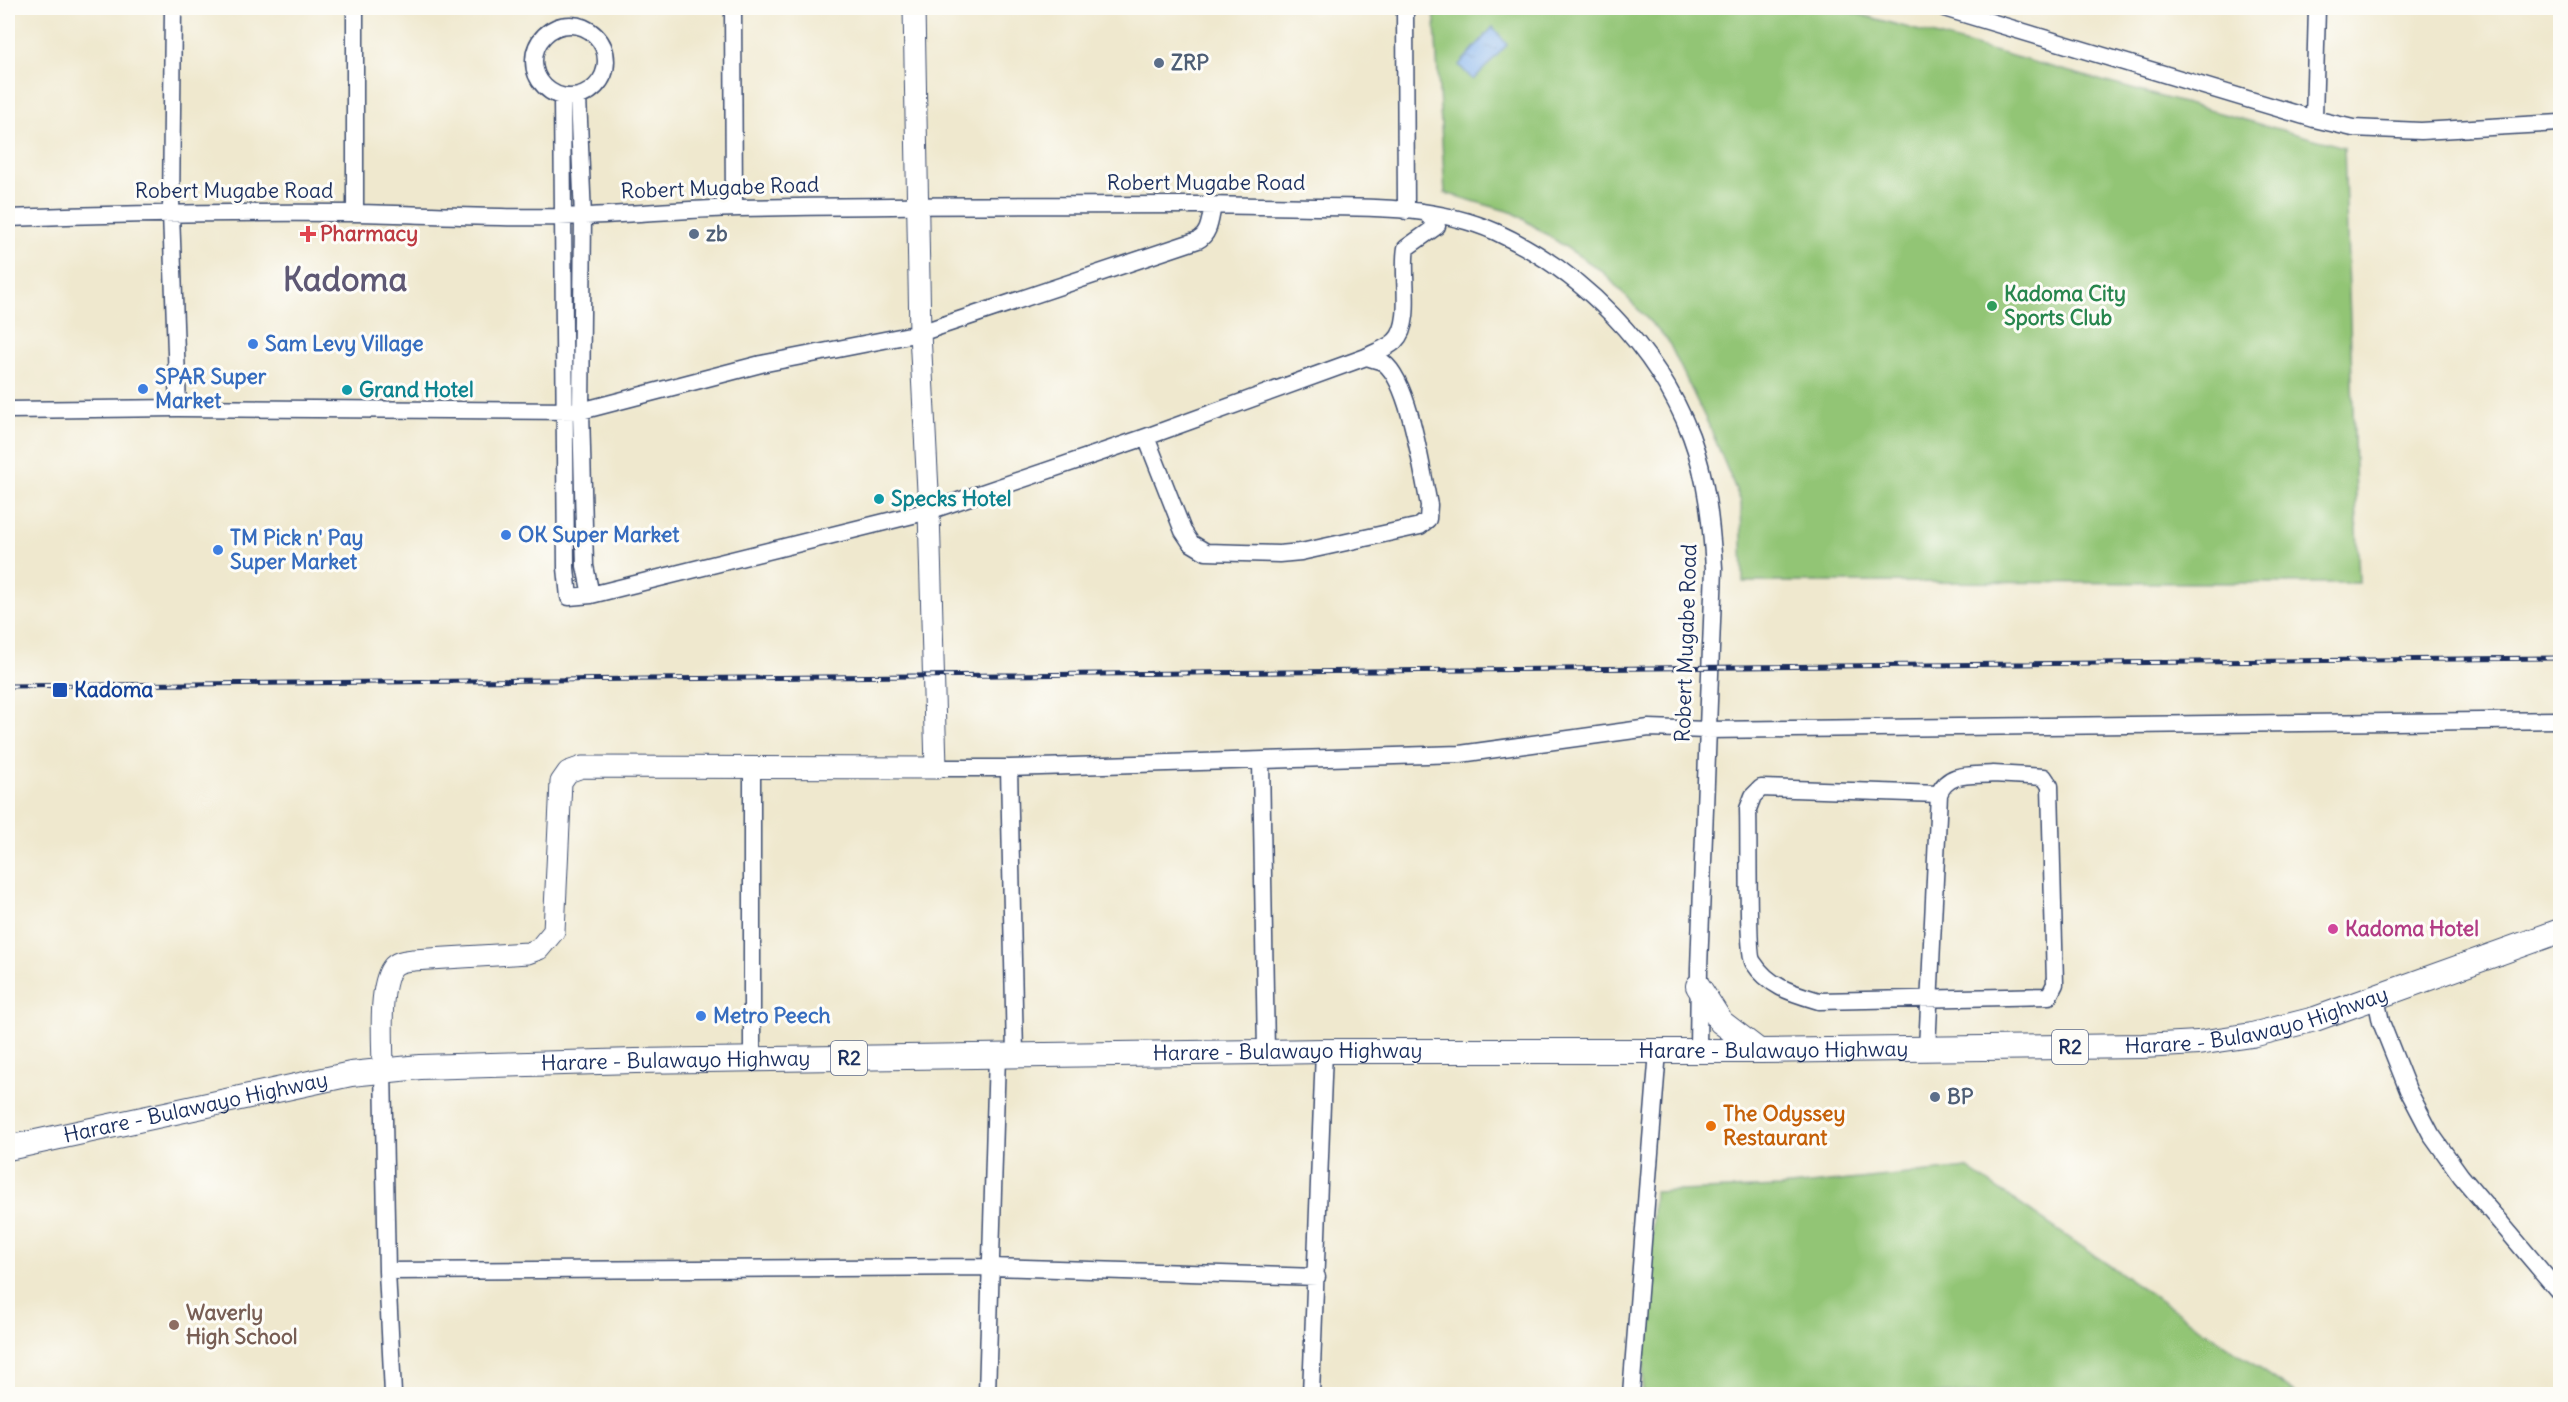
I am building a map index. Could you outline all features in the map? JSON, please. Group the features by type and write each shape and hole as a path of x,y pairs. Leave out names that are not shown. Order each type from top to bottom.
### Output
{"highway":[{"name":"Harare - Bulawayo Highway","path":"8,1148 383,1069 635,1061 1006,1055 1324,1051 1759,1051 2198,1043 2252,1035 2315,1019 2560,931"},
{"path":"1698,986 1721,1022 1759,1051"}],"main road":[{"path":"383,1069 384,987 393,966 413,960 528,953 538,949 554,931 561,782 568,772 582,767 936,768 929,511 920,333 914,8"}],"street":[{"path":"173,8 171,213 178,408"},
{"path":"355,8 356,213"},
{"path":"733,8 734,208"},
{"path":"1405,8 1406,211"},
{"path":"1944,8 2314,119 2352,128 2421,131 2560,123"},
{"path":"2314,119 2317,8"},
{"path":"571,25 591,30 601,40 606,54 606,68 601,81 591,91 570,96 549,90 539,80 534,67 535,52 540,40 550,30 571,25"},
{"path":"570,96 583,217 566,568 569,597 591,595 929,511 1146,437 1366,357 1394,342 1402,333 1405,311 1403,261 1406,249 1437,226 1427,214"},
{"path":"570,96 563,217 573,411 585,566 591,595"},
{"name":"Robert Mugabe Road","path":"8,218 171,213 583,217 734,208 917,206 1375,207 1464,220 1495,232 1533,252 1570,276 1625,330 1654,366 1672,398 1690,434 1704,480 1712,531 1714,568 1698,986 1698,1051"},
{"path":"8,410 178,408 573,411 761,364 920,333 1198,240 1204,237 1207,231 1213,206"},
{"path":"1146,437 1183,531 1191,543 1206,552 1280,554 1301,552 1420,526 1428,519 1429,504 1406,400 1394,375 1383,363 1366,357"},
{"path":"936,768 1009,768 1460,754 1649,728 1707,730 2560,720"},
{"path":"1261,761 1266,1052"},
{"path":"752,768 752,1060"},
{"path":"987,1395 991,1267 1006,1055 1009,768"},
{"path":"1927,1049 1928,1000 1939,794 1949,779 1956,776 1994,774 2044,777 2048,780 2051,793 2055,984 2049,996 1928,1000 1819,1001 1790,993 1768,981 1750,960 1749,809 1753,796 1761,788 1939,794"},
{"path":"2376,998 2381,1022 2408,1090 2431,1134 2461,1176 2560,1293"},
{"path":"1311,1395 1324,1051"},
{"path":"1631,1395 1658,1051"},
{"path":"383,1069 387,1270 393,1395"},
{"path":"387,1270 991,1267 1317,1276"}],"green space":[{"name":"Kadoma City Sports Club","path":"1434,8 1836,8 2344,147 2359,583 1743,582 1741,502 1711,430 1668,341 1602,271 1514,213 1445,193"},
{"path":"1967,1168 2297,1394 1642,1394 1654,1192 1780,1187"}],"water":[{"path":"1493,27 1507,45 1473,80 1459,65"}],"railway":[{"path":"8,686 2560,658"}],"place":[{"name":"ZRP","path":"1159,63"},
{"name":"Pharmacy","path":"308,234"},
{"name":"zb","path":"694,234"},
{"name":"Kadoma City Sports Club","path":"1992,306"},
{"name":"Sam Levy Village","path":"253,344"},
{"name":"SPAR Super Market","path":"143,389"},
{"name":"Grand Hotel","path":"347,390"},
{"name":"Specks Hotel","path":"879,499"},
{"name":"OK Super Market","path":"506,535"},
{"name":"TM Pick n' Pay Super Market","path":"218,550"},
{"name":"Kadoma","path":"60,690"},
{"name":"Kadoma Hotel","path":"2333,929"},
{"name":"Metro Peech","path":"701,1016"},
{"name":"BP","path":"1935,1097"},
{"name":"The Odyssey Restaurant","path":"1711,1126"},
{"name":"Waverly High School","path":"174,1325"}],"district":[{"name":"Kadoma","path":"345,279"}]}
